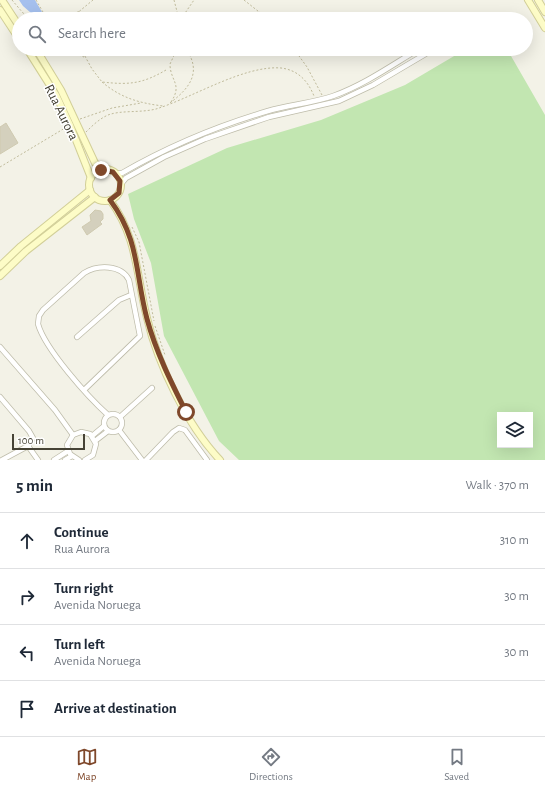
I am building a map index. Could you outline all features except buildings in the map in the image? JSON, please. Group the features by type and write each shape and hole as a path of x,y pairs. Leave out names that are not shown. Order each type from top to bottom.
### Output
{"street":[{"path":"2,0 12,15"},
{"path":"528,0 545,28"},
{"path":"538,0 545,12"},
{"path":"0,10 12,28"},
{"name":"Rua Aurora","path":"31,56 82,136 95,163 105,170"},
{"name":"Rua Aurora","path":"40,56 61,90 91,178"},
{"path":"407,56 355,86 323,98 269,111 202,133 160,151 116,174 105,170 97,172 91,178 90,190 95,197 102,201 110,200 119,193 121,184 126,178 164,157 205,139 269,118 339,101 373,85 422,56"},
{"path":"116,174 121,184"},
{"path":"0,266 17,249 90,190"},
{"path":"0,275 26,251 95,197"},
{"path":"110,200 121,217 133,245 147,319 164,369 186,412 210,450 220,460"},
{"path":"0,275 21,253 17,249"},
{"path":"84,390 140,336 129,280 126,273 119,269 91,269 72,284 39,316 38,324 39,329 56,356 84,390 108,415"},
{"path":"77,337 119,300 131,295"},
{"path":"0,347 50,405 73,435"},
{"path":"120,417 152,388"},
{"path":"0,398 29,431 32,438 28,446 2,460"},
{"path":"113,414 120,417 122,425 119,430 114,433 108,431 104,426 104,420 108,415 113,414"},
{"path":"92,436 104,426"},
{"path":"146,460 173,432 179,428 185,430 208,460"},
{"path":"119,430 142,460"},
{"path":"95,441 108,431"},
{"path":"79,460 72,456 68,451 68,442 73,435 84,432 92,436 95,441 96,450 92,459 85,460"},
{"path":"28,446 38,460"},
{"path":"54,460 68,451"},
{"path":"65,460 72,456"}],"path":[{"path":"12,0 22,12"},
{"path":"36,0 43,12"},
{"path":"78,11 93,0"},
{"path":"174,0 178,12"},
{"path":"185,12 194,0"},
{"path":"244,0 259,12"},
{"path":"82,56 102,82 116,94 141,103 164,106"},
{"path":"169,104 176,94 176,82 170,64 174,56"},
{"path":"169,104 178,98 193,78 194,65 190,56"},
{"path":"299,56 307,67 323,98"},
{"path":"82,136 94,124 107,115 115,113 140,113 164,106 239,76 275,68 293,72 302,76 310,85 316,100"},
{"path":"102,82 131,84 145,81 166,70"},
{"path":"0,167 73,123 112,108 141,103"},
{"path":"132,228 139,242 154,322 165,357"}],"green space":[{"path":"454,56 511,56 545,115 545,460 239,460 219,441 164,336 151,263 134,219 128,194 227,148 321,120 405,85"}],"water":[{"path":"19,0 35,0 42,12 30,12"}],"route":[{"path":"101,170 109,170 119,177 121,189 114,199 110,200 121,217 133,245 147,319 164,369 186,412"}]}
